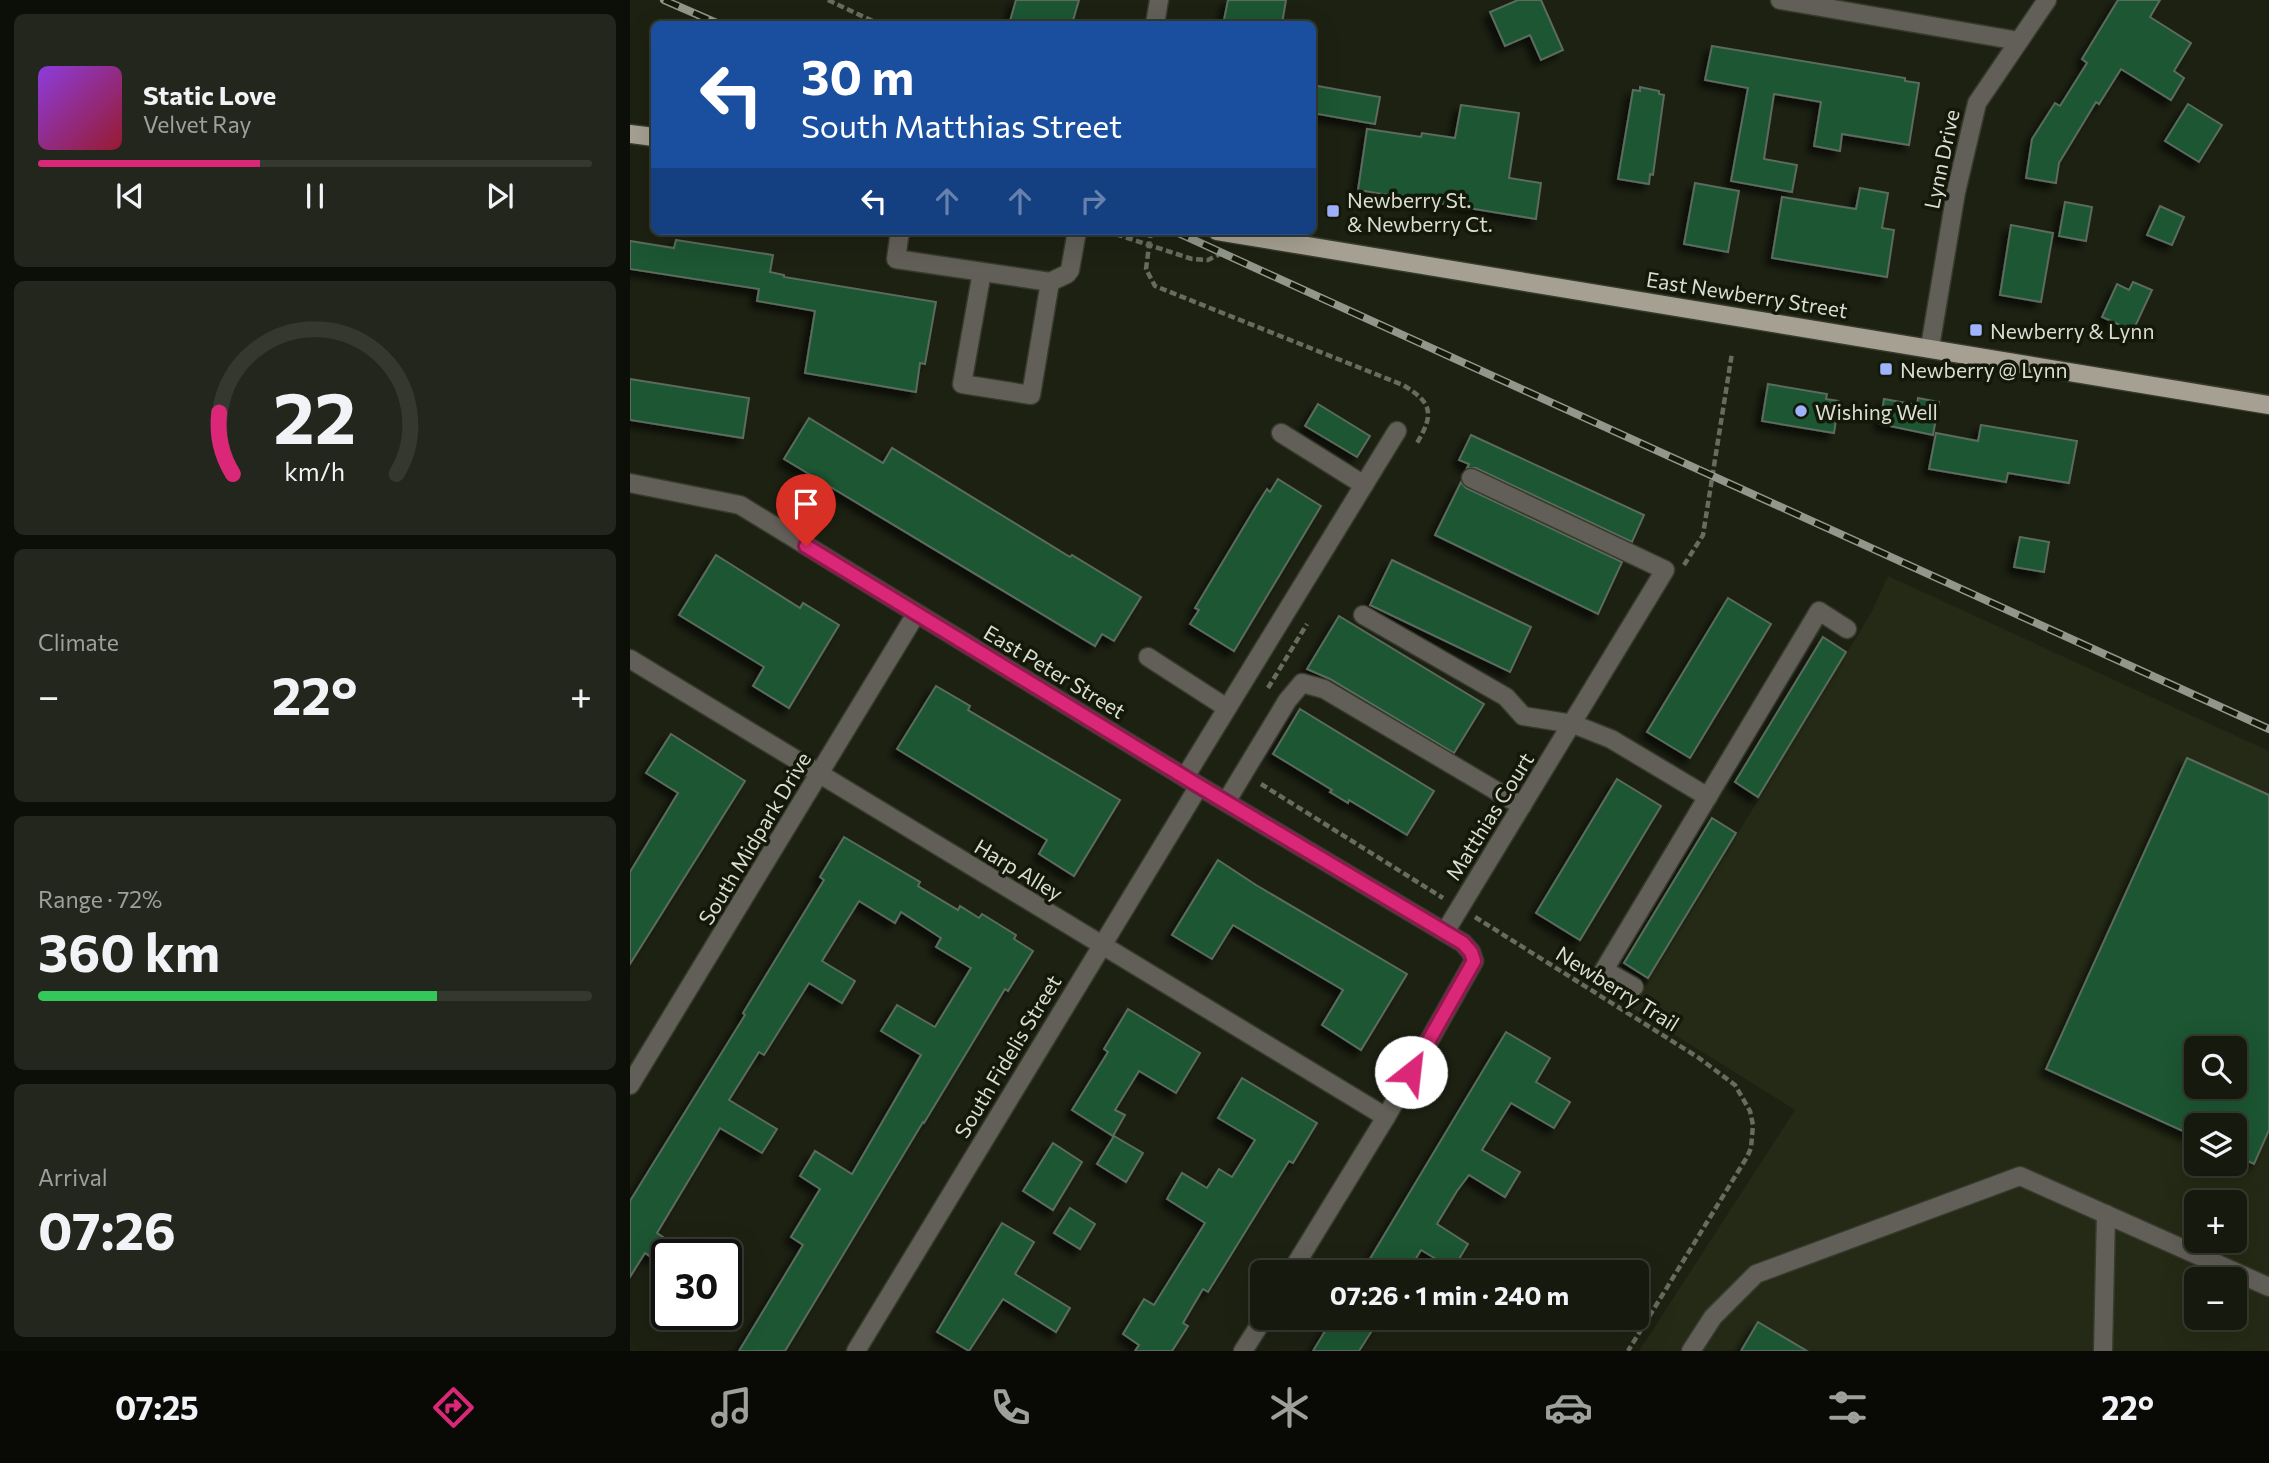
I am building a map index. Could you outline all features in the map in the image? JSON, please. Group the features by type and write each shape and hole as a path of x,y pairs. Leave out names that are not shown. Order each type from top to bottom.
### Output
{"main road":[{"path":"630,134 651,137"},
{"name":"East Newberry Street","path":"1267,235 1292,237 2269,405"}],"street":[{"path":"1156,21 1159,0"},
{"path":"1780,0 2019,41"},
{"name":"Lynn Drive","path":"1930,347 1956,191 1977,103 2047,0"},
{"path":"899,235 896,258 1050,282 1067,275 1070,270 1076,235"},
{"path":"982,272 962,384 1031,396 1050,282"},
{"name":"South Fidelis Street","path":"856,1351 1101,945 1192,781 1227,708 1397,431"},
{"path":"1281,433 1364,485"},
{"name":"Matthias Court","path":"1445,932 1665,570 1471,478"},
{"name":"East Peter Street","path":"630,483 740,505 1226,802 1463,943 1471,952 1474,961 1386,1116"},
{"path":"1634,987 1604,970 1819,611 1847,629"},
{"name":"South Midpark Drive","path":"630,1085 916,614"},
{"path":"1363,615 1506,697 1523,716 1573,724 1611,739 1707,797"},
{"path":"1148,657 1227,708"},
{"name":"Harp Alley","path":"630,659 1386,1116"},
{"path":"1226,802 1287,701 1302,683 1324,689 1522,806"},
{"path":"1298,1260 1386,1116"},
{"path":"1692,1351 1713,1317 1756,1274 2020,1176 2269,1287"},
{"path":"2103,1351 2106,1214"},
{"path":"1243,1351 1256,1330"}],"path":[{"path":"828,0 873,21"},
{"path":"1118,235 1192,259 1208,260 1231,249"},
{"path":"1684,566 1703,535 1732,353"},
{"name":"Newberry Trail","path":"1242,773 1699,1058 1735,1086 1750,1111 1753,1136 1747,1157 1628,1351"}],"shaded area":[{"path":"1888,576 2269,751 2269,1351 1639,1351 1795,1110 1632,1008 1871,613"}],"building":[{"path":"1016,0 1079,0 1073,21 1010,21"},
{"path":"1228,0 1286,0 1282,21 1224,20"},
{"path":"1518,0 1541,0 1563,50 1541,60 1530,35 1505,46 1490,12"},
{"path":"2118,0 2160,0 2150,17 2191,43 2174,71 2184,78 2171,100 2121,69 2099,104 2096,102 2059,163 2056,183 2026,178 2032,139 2055,103 2060,106 2087,63 2082,59"},
{"path":"1712,46 1905,78 1905,81 1919,83 1909,145 1842,134 1840,151 1814,146 1821,102 1774,94 1764,159 1797,165 1792,192 1731,181 1748,88 1705,80"},
{"path":"1316,86 1380,97 1375,124 1316,114"},
{"path":"1640,87 1659,91 1659,94 1664,95 1653,175 1650,174 1649,184 1618,179 1633,90 1640,91"},
{"path":"2188,104 2222,125 2199,162 2165,141"},
{"path":"1461,105 1519,113 1509,178 1541,183 1536,219 1358,190 1367,129 1421,137 1422,133 1455,138"},
{"path":"1695,183 1739,191 1728,252 1684,244"},
{"path":"1860,188 1888,193 1882,228 1894,230 1887,277 1772,258 1782,197 1856,209"},
{"path":"2065,202 2092,207 2086,241 2059,236"},
{"path":"2160,206 2184,217 2172,245 2147,235"},
{"path":"2011,225 2053,233 2041,302 2000,295"},
{"path":"676,240 773,255 770,272 784,277 936,302 925,364 920,363 916,392 805,373 815,311 757,301 759,289 630,269 630,241 674,248"},
{"path":"2133,282 2152,290 2133,331 2102,317 2117,284 2129,290"},
{"path":"630,379 749,398 743,438 630,420"},
{"name":"Wishing Well","path":"1768,384 1827,394 1826,399 1839,401 1834,433 1762,421"},
{"path":"1918,398 1939,402 1933,435 1880,424 1884,399 1917,405"},
{"path":"1318,404 1370,436 1357,457 1305,426"},
{"path":"809,418 883,463 892,448 1070,557 1072,555 1141,597 1114,641 1102,634 1095,646 784,459"},
{"path":"1981,425 2077,441 2069,483 2008,473 2006,482 1929,469 1936,433 1978,441"},
{"path":"1471,435 1644,515 1632,542 1476,468 1467,468 1469,464 1459,460"},
{"path":"1278,479 1321,506 1234,651 1190,624 1199,610 1195,608 1255,508 1267,489 1270,492"},
{"path":"1461,482 1466,488 1622,562 1598,614 1435,535"},
{"path":"2020,537 2049,542 2044,572 2014,567"},
{"path":"716,555 800,608 803,603 839,625 789,708 753,686 764,667 679,615"},
{"path":"1392,560 1531,627 1510,672 1370,605"},
{"path":"1728,598 1771,624 1690,758 1647,732"},
{"path":"1339,616 1484,704 1454,753 1330,679 1307,669"},
{"path":"1823,637 1846,652 1758,797 1735,782"},
{"path":"936,686 970,706 968,710 1120,800 1074,876 1039,854 1047,840 897,749"},
{"path":"1300,709 1434,791 1407,835 1349,800 1348,803 1330,792 1332,790 1273,754"},
{"path":"671,734 745,781 630,964 630,872 678,793 646,773"},
{"path":"2187,758 2269,795 2269,1130 2254,1164 2247,1161 2247,1113 2184,1113 2184,1132 2046,1069"},
{"path":"1617,779 1661,806 1580,940 1536,913"},
{"path":"1712,818 1736,833 1648,978 1624,963"},
{"path":"844,837 920,882 918,886 958,910 960,906 979,918 982,914 1016,935 1014,939 1033,951 1008,991 1005,989 785,1351 739,1351 803,1245 791,1237 820,1189 800,1176 815,1151 852,1174 921,1055 881,1031 897,1005 935,1027 971,968 936,947 941,938 901,912 895,923 859,901 822,961 855,981 842,1003 809,983 764,1055 759,1052 729,1100 777,1129 762,1153 720,1128 657,1233 666,1239 651,1239 651,1257 645,1253 630,1277 630,1201 745,1015 743,1013 824,880 820,877"},
{"path":"1218,860 1407,974 1361,1050 1322,1025 1343,990 1233,925 1212,959 1172,935"},
{"path":"1128,1009 1200,1053 1176,1093 1139,1071 1115,1110 1125,1115 1113,1136 1072,1110 1108,1052 1104,1049"},
{"path":"1506,1032 1550,1058 1536,1082 1570,1102 1554,1128 1511,1103 1482,1150 1520,1172 1505,1197 1469,1175 1437,1224 1468,1244 1458,1260 1438,1260 1421,1250 1415,1260 1369,1260"},
{"path":"1242,1078 1317,1123 1293,1163 1289,1161 1208,1292 1203,1289 1183,1323 1188,1326 1172,1351 1135,1351 1139,1345 1123,1334 1144,1299 1154,1305 1205,1223 1167,1199 1182,1173 1207,1188 1219,1169 1232,1177 1255,1140 1218,1118"},
{"path":"1114,1136 1143,1153 1126,1182 1097,1164"},
{"path":"1053,1143 1082,1162 1053,1210 1023,1191"},
{"path":"1070,1208 1095,1224 1080,1249 1054,1233"},
{"path":"1002,1223 1034,1242 1015,1274 1070,1308 1056,1332 1003,1299 969,1351 937,1332"},
{"path":"1758,1322 1807,1351 1741,1351"},
{"path":"1326,1330 1372,1330 1359,1351 1313,1351"}],"railway":[{"path":"664,0 712,21"},
{"path":"1183,235 2269,729"}],"place":[{"name":"Newberry St. & Newberry Ct.","path":"1333,211"},
{"name":"Newberry & Lynn","path":"1976,330"},
{"name":"Newberry @ Lynn","path":"1886,369"},
{"name":"Wishing Well","path":"1801,411"}],"route":[{"path":"806,546 1199,786 1463,943 1471,952 1474,961 1411,1072"}]}
